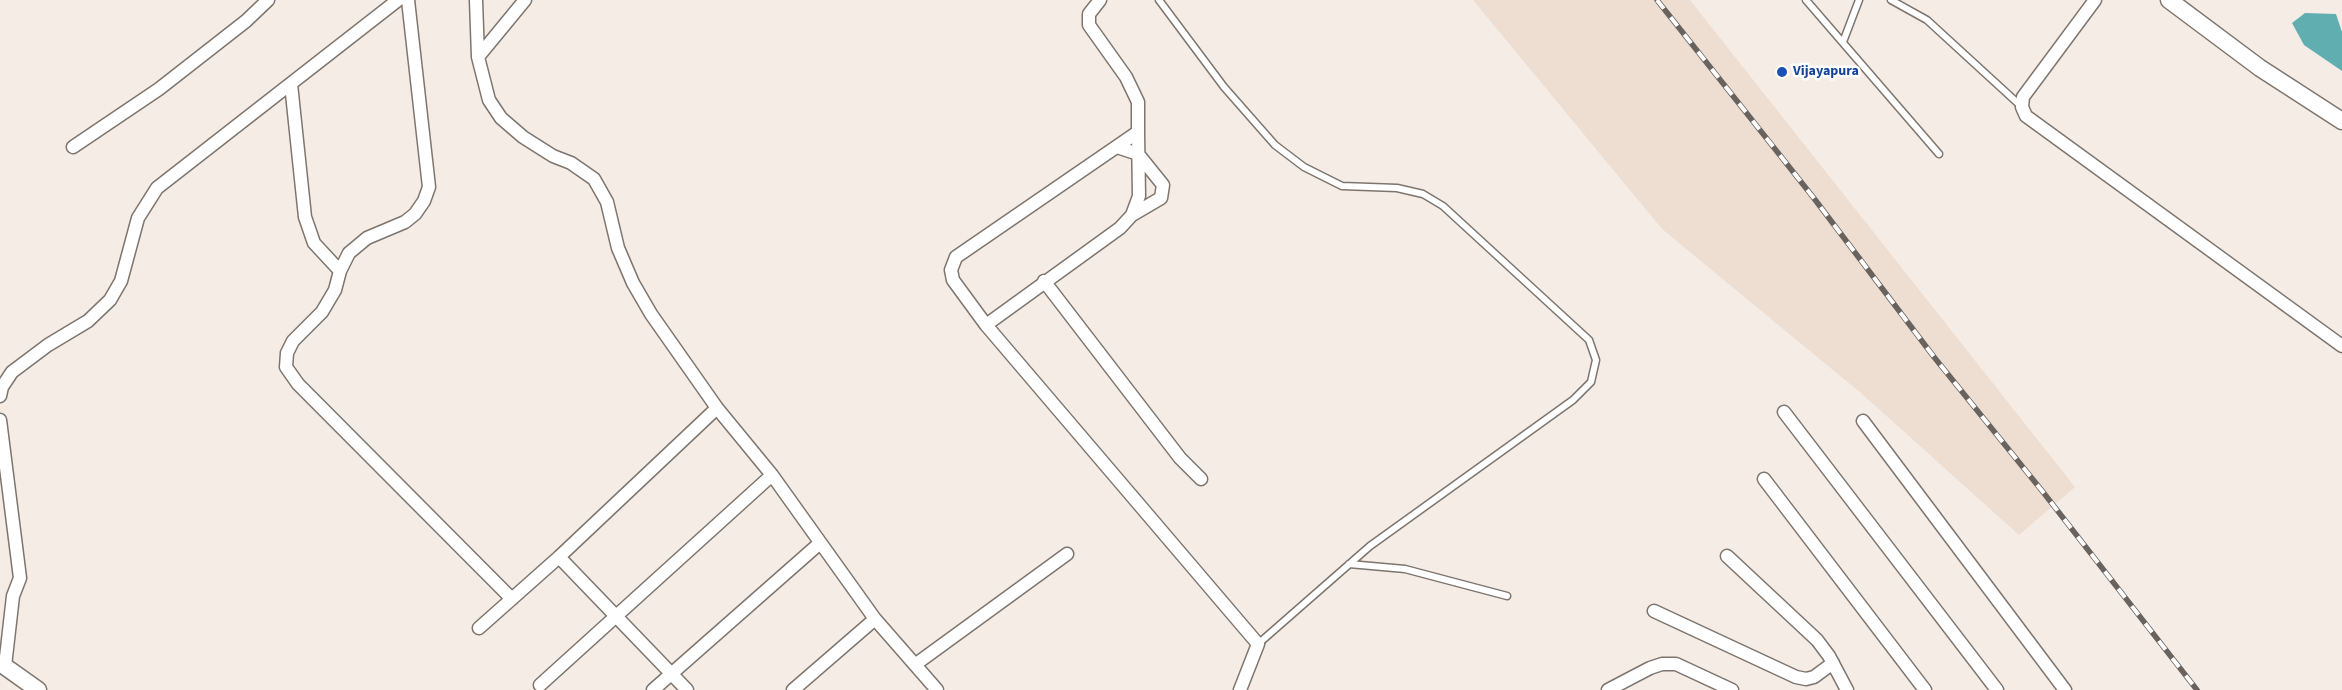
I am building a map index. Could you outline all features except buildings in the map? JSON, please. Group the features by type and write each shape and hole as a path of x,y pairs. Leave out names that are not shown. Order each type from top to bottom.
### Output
{"street":[{"path":"73,147 159,89 246,21 268,0"},
{"path":"0,396 2,387 12,372 48,345 88,321 110,300 121,281 138,218 157,188 398,0"},
{"path":"408,0 429,187 424,200 415,214 405,222 367,238 349,253 340,271 335,290 322,312 293,341 287,353 286,367 298,384 512,599"},
{"path":"476,0 478,57 489,100 501,118 523,137 553,156 571,163 594,179 608,202 618,248 633,283 651,314 717,408 772,475 875,619 916,664 936,690"},
{"path":"478,57 525,0"},
{"path":"1100,0 1088,14 1089,25 1126,77 1138,102 1138,196 1132,215"},
{"path":"2095,0 2023,97 2022,107 2026,116 2342,346"},
{"path":"2169,0 2260,68 2342,122"},
{"path":"291,84 304,217 314,243 340,271"},
{"path":"1138,132 956,257 951,270 953,280 986,325 1258,644 1238,687"},
{"path":"986,325 1044,281 1120,228 1132,215 1161,198 1163,185 1138,154 1117,147"},
{"path":"1044,281 1180,458 1201,479"},
{"path":"480,628 559,558 717,408"},
{"path":"1784,412 1997,690"},
{"path":"0,420 20,578 14,596 3,665 38,690"},
{"path":"1862,421 2065,690"},
{"path":"540,684 772,475"},
{"path":"1764,479 1925,690"},
{"path":"653,690 820,542"},
{"path":"916,664 1066,554"},
{"path":"1727,556 1817,640 1833,663 1847,690"},
{"path":"559,558 687,690"},
{"path":"1654,611 1796,677 1806,679 1814,677 1833,663"},
{"path":"793,690 875,619"},
{"path":"1608,690 1650,668 1662,664 1676,664 1732,690"}],"lane":[{"path":"1159,0 1224,87 1275,145 1304,167 1342,186 1397,188 1423,194 1443,206 1589,340 1596,360 1591,382 1573,400 1370,546 1258,644"},
{"path":"1806,0 1939,154"},
{"path":"1843,42 1859,0"},
{"path":"1891,0 1927,20 2022,107"},
{"path":"1349,564 1405,569 1507,596"}],"shaded area":[{"path":"1473,0 1690,0 2075,487 2019,535 1862,394 1662,229"}],"water":[{"path":"2305,13 2336,14 2342,32 2342,71 2304,45 2292,23"}],"railway":[{"path":"1657,0 1813,197 1934,357 2043,492 2197,690"}],"place":[{"name":"Vijayapura","path":"1782,72"}]}
